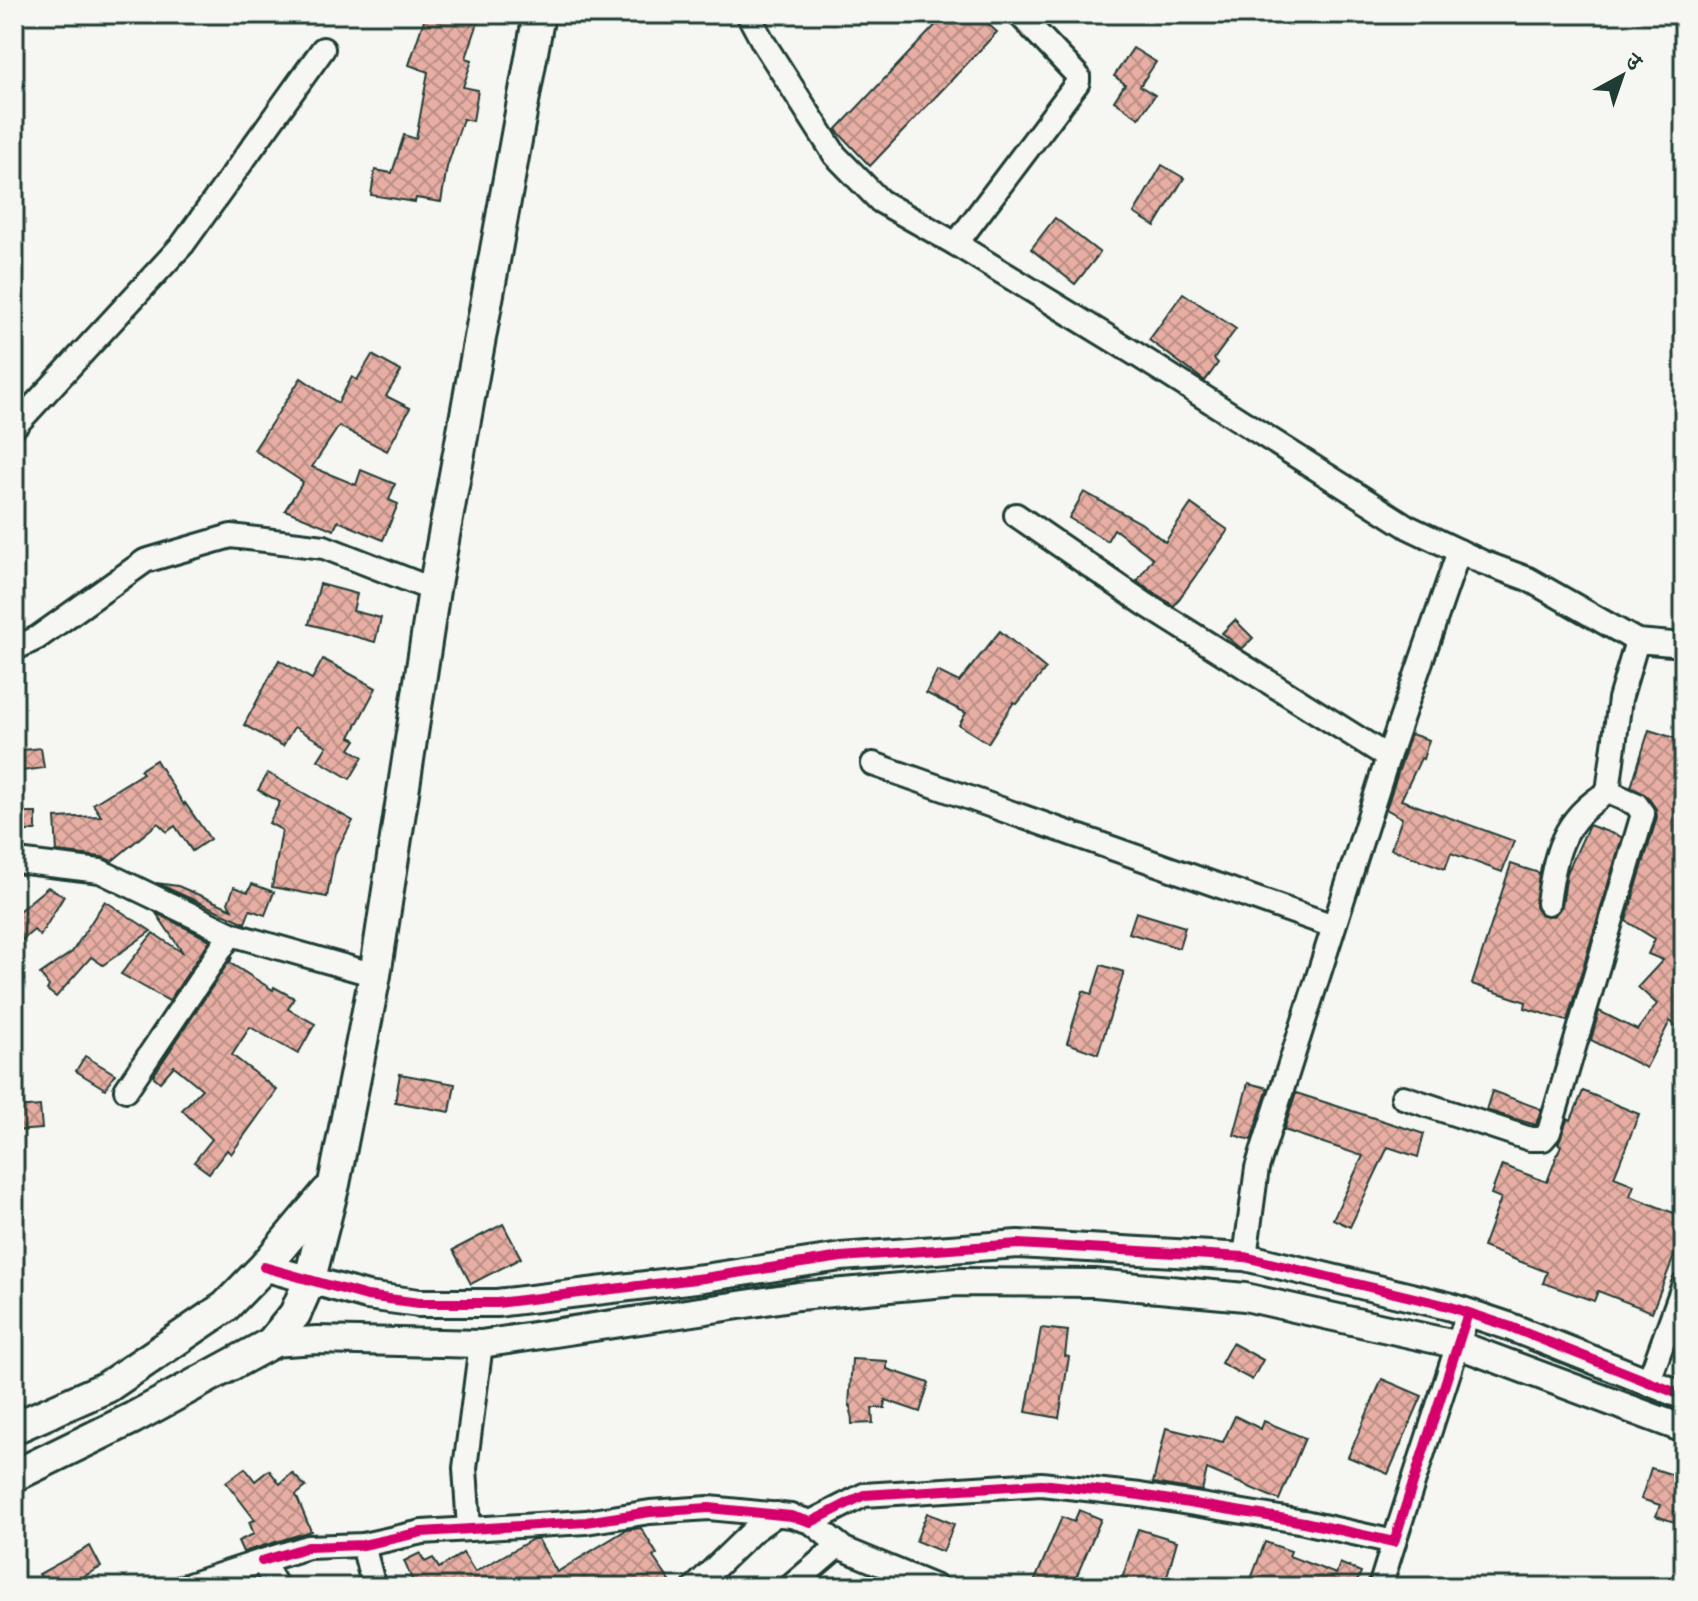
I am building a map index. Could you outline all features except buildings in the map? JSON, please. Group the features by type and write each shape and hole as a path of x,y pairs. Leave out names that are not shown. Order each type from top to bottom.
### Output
{"main road":[{"path":"14,1476 133,1418 271,1343 295,1314 309,1282 334,1184 375,975 434,590 539,14"},
{"path":"14,1428 107,1387 225,1307 264,1267 334,1184"}],"street":[{"path":"748,14 835,155 880,201 1139,356 1408,527 1528,579 1637,641 1684,645"},
{"path":"956,244 1078,82 1078,76 1019,14"},
{"path":"14,427 183,244 323,49"},
{"path":"1016,515 1145,604 1388,757"},
{"path":"14,649 37,638 145,561 231,536 324,547 434,590"},
{"path":"1245,1257 1257,1168 1388,757 1459,551"},
{"path":"1608,792 1620,699 1637,641"},
{"path":"873,764 1333,926"},
{"path":"1548,903 1555,856 1568,829 1590,803 1608,792"},
{"path":"1403,1097 1530,1139 1543,1139 1549,1132 1643,814 1636,804 1608,792"},
{"path":"15,867 100,871 231,934 375,975"},
{"path":"126,1090 231,934"},
{"path":"264,1267 367,1296 419,1303 497,1303 704,1278 841,1257 1018,1244 1245,1257 1468,1313 1684,1396"},
{"path":"271,1343 317,1340 481,1344 798,1296 957,1282 1095,1283 1245,1297 1459,1345 1684,1429"},
{"path":"1648,1383 1684,1284"},
{"path":"1380,1587 1468,1313"},
{"path":"469,1528 465,1468 481,1344"},
{"path":"811,1522 864,1495 1041,1484 1140,1495 1394,1542"},
{"path":"183,1587 308,1547 363,1545 422,1532 586,1522 650,1512 709,1508 777,1514 811,1522 844,1549 936,1587"},
{"path":"695,1587 753,1531 777,1514"},
{"path":"363,1545 374,1587"},
{"path":"790,1587 839,1545"},
{"path":"262,1561 277,1587"}],"cycle path":[{"path":"264,1267 367,1296 419,1303 497,1303 704,1278 841,1257 1018,1244 1245,1257 1448,1306 1508,1326 1684,1396"},
{"path":"262,1561 308,1547 363,1545 422,1532 586,1522 650,1512 709,1508 791,1516 811,1522 864,1495 1041,1484 1140,1495 1304,1522 1394,1542 1468,1313"}]}
